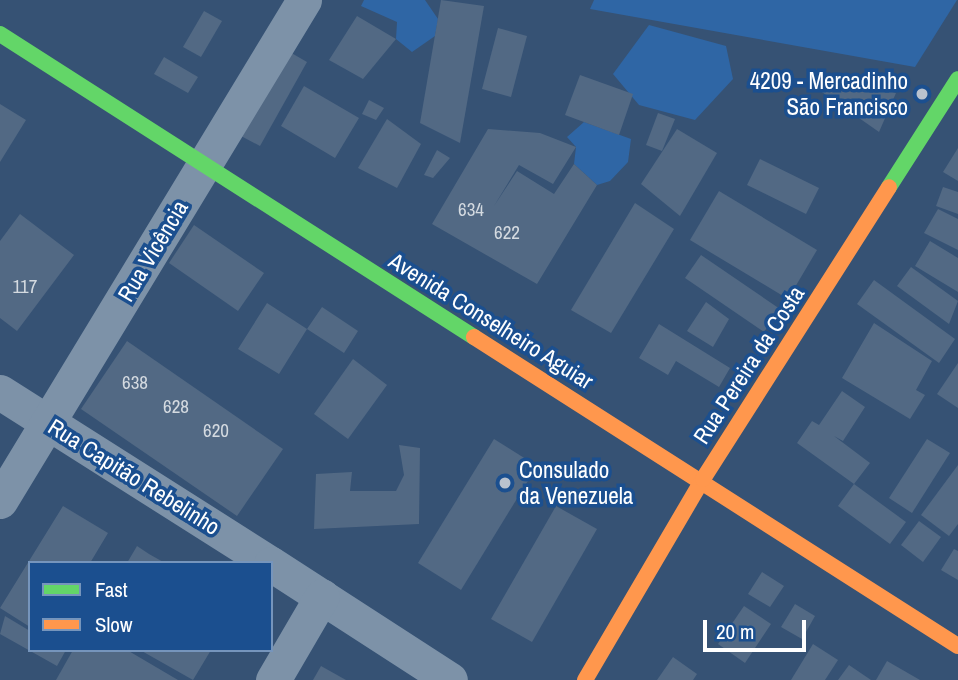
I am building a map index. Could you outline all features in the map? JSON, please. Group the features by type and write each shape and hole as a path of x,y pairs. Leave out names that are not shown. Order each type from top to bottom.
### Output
{"main road":[{"name":"Avenida Conselheiro Aguiar","path":"0,33 205,167 703,480 958,646"},
{"name":"Rua Pereira da Costa","path":"585,680 703,480 955,90"}],"street":[{"name":"Rua Vicência","path":"0,501 304,0"},
{"name":"Rua Capitão Rebelinho","path":"0,392 265,561"},
{"name":"Rua Capitão Rebelinho","path":"273,566 450,680"},
{"path":"274,680 322,596"}],"shaded area":[{"path":"364,0 425,0 438,19 435,36 412,52 396,39 397,22 361,6"},
{"path":"594,0 957,0 915,67 590,9"},
{"path":"649,25 726,46 733,79 695,120 639,105 613,74"},
{"path":"584,122 631,139 628,162 610,181 597,185 574,164 576,147 567,137"}],"building":[{"path":"441,0 484,6 460,143 420,123"},
{"path":"204,11 222,21 201,57 183,47"},
{"path":"357,16 396,39 363,79 329,60"},
{"path":"498,28 527,36 511,97 482,89"},
{"path":"288,51 307,62 260,146 241,136"},
{"path":"164,57 198,77 188,93 154,74"},
{"path":"580,75 633,94 619,135 565,115"},
{"path":"825,75 896,93 879,132 819,90"},
{"path":"304,86 359,118 335,158 281,126"},
{"path":"369,100 384,108 376,120 362,114"},
{"path":"0,104 26,120 0,162"},
{"path":"658,113 675,119 662,151 646,145"},
{"path":"387,119 421,144 397,188 358,168"},
{"path":"488,129 540,133 576,147 553,184 519,165 494,206 517,171 554,194 574,164 597,185 537,284 432,224"},
{"path":"677,129 717,153 680,216 641,184"},
{"path":"958,148 958,181 943,172"},
{"path":"437,150 450,158 433,178 424,175"},
{"path":"760,159 819,188 806,214 747,185"},
{"path":"943,187 958,192 958,214 936,206"},
{"path":"719,191 817,250 788,299 690,240"},
{"path":"635,203 674,229 611,333 571,310"},
{"path":"938,209 958,219 958,250 924,233"},
{"path":"20,214 74,255 17,331 0,318 0,241"},
{"path":"194,225 264,273 238,311 169,263"},
{"path":"930,241 958,258 958,292 915,266"},
{"path":"701,255 780,309 764,332 685,278"},
{"path":"911,267 958,301 949,324 897,286"},
{"path":"874,280 955,339 939,363 857,304"},
{"path":"706,302 729,319 713,347 687,331"},
{"path":"267,303 307,329 279,374 238,349"},
{"path":"322,307 358,331 344,353 307,329"},
{"path":"874,323 932,361 916,390 925,395 910,419 842,378"},
{"path":"659,324 730,368 719,387 676,361 668,375 639,358"},
{"path":"127,341 283,449 237,516 81,409"},
{"path":"353,359 387,385 348,439 314,414"},
{"path":"958,363 958,408 937,394"},
{"path":"842,391 865,407 843,441 834,436 870,463 854,484 797,443 812,421 819,425"},
{"path":"494,439 537,466 461,590 418,563"},
{"path":"927,439 950,453 912,513 889,498"},
{"path":"399,445 420,448 419,524 314,529 316,474 352,472 350,491 396,491 404,475"},
{"path":"958,465 958,524 949,536 921,515"},
{"path":"854,484 906,522 890,544 838,506"},
{"path":"63,506 108,533 91,561 29,561"},
{"path":"556,506 597,529 532,642 491,619"},
{"path":"919,521 941,537 923,562 901,545"},
{"path":"137,546 161,561 128,561"},
{"path":"954,549 958,551 958,580 941,570"},
{"path":"28,563 28,626 0,608"},
{"path":"762,572 784,586 770,607 748,594"},
{"path":"795,604 815,616 802,639 781,627"},
{"path":"744,606 771,624 745,663 718,644"},
{"path":"5,616 28,630 28,650 0,634"},
{"path":"813,644 838,660 825,680 791,680"},
{"path":"32,652 65,652 57,666"},
{"path":"72,652 130,652 178,680 56,680"},
{"path":"144,652 210,652 193,680"},
{"path":"673,657 697,674 693,680 657,680"},
{"path":"887,661 920,680 876,680"},
{"path":"849,665 871,680 838,680"},
{"path":"321,666 346,680 313,680"}],"traffic: fast":[{"path":"0,34 474,337"},
{"path":"889,187 958,79"}],"traffic: slow":[{"path":"585,680 703,479 889,187"},
{"path":"474,337 958,646"}],"place":[{"name":"4209 - Mercadinho São Francisco","path":"922,94"},
{"name":"Consulado da Venezuela","path":"505,483"}]}
